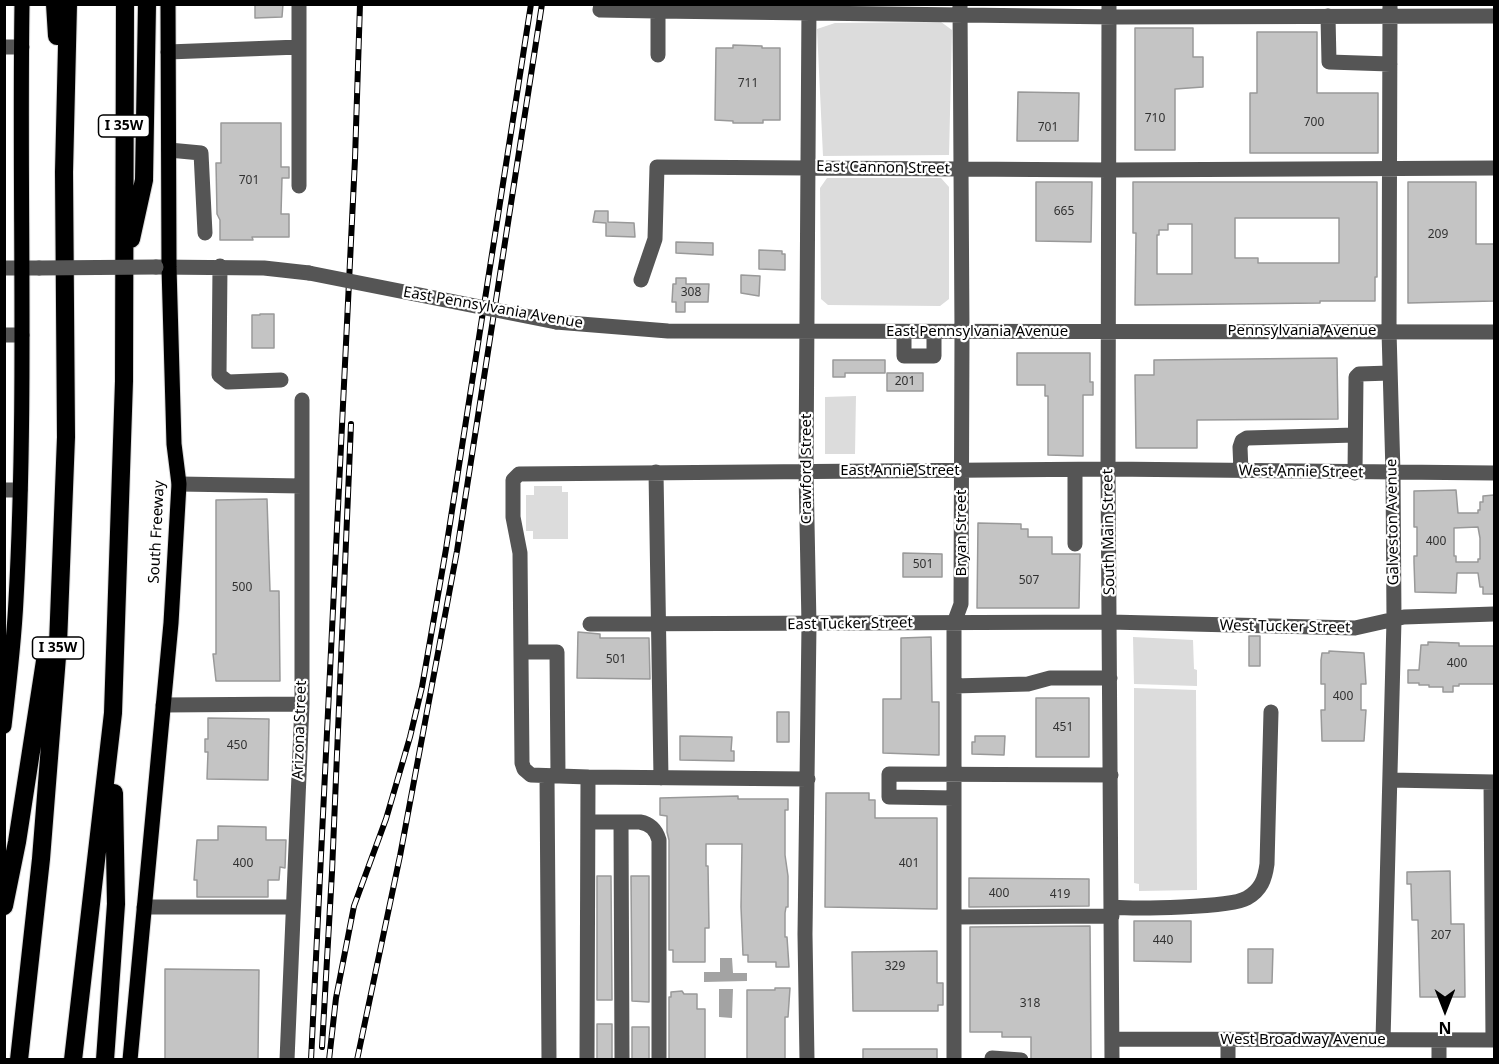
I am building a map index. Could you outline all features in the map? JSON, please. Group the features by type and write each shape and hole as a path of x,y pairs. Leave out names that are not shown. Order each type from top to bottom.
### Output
{"highway":[{"path":"55,4 64,172"},
{"name":"I 35W","path":"19,1059 41,859 58,644 66,437 64,172 68,4"},
{"name":"I 35W","path":"73,1059 113,713 124,381 124,4"},
{"path":"124,381 129,248 144,180 147,4"},
{"path":"4,906 17,842 48,638 66,437"},
{"path":"105,1059 116,904 113,713"},
{"path":"8,1059 41,859"}],"main road":[{"path":"4,726 16,601 12,490 22,335 22,4"},
{"name":"South Freeway","path":"130,1059 171,622 179,484 174,444 162,267 168,150 168,4"}],"street":[{"path":"299,4 299,186"},
{"path":"600,7 1204,10 1328,16 1390,10 1494,16"},
{"path":"658,8 658,55"},
{"name":"Crawford Street","path":"807,1059 805,934 809,624 806,471 809,9"},
{"name":"Bryan Street","path":"954,1059 954,623 961,604 962,470 960,9"},
{"name":"South Main Street","path":"1109,10 1108,470 1112,1059"},
{"name":"Galveston Avenue","path":"1383,1040 1395,620 1389,331 1383,257 1389,169 1390,10"},
{"path":"1328,16 1329,62 1390,64"},
{"path":"4,47 22,47"},
{"path":"168,52 299,47"},
{"path":"168,150 201,153 205,233"},
{"name":"East Cannon Street","path":"641,280 655,239 657,167 1109,170 1163,176 1494,168"},
{"path":"220,266 219,375 228,382 281,380"},
{"name":"East Pennsylvania Avenue","path":"4,268 220,266 264,268 309,273 556,322 669,331 1109,332"},
{"path":"904,332 904,356 934,356 934,332"},
{"name":"Pennsylvania Avenue","path":"1109,332 1494,332"},
{"path":"4,335 22,335"},
{"path":"1355,473 1356,376 1390,373"},
{"name":"Arizona Street","path":"287,1059 302,704 302,400"},
{"path":"1241,471 1240,447 1242,441 1247,438 1355,435"},
{"path":"1075,470 1075,544"},
{"name":"East Annie Street","path":"521,652 520,553 513,517 513,480 519,474 1108,470"},
{"name":"West Annie Street","path":"1108,470 1494,473"},
{"path":"656,472 661,778"},
{"path":"179,484 302,486"},
{"name":"West Tucker Street","path":"1110,622 1354,628 1404,616 1494,614"},
{"name":"East Tucker Street","path":"590,624 1110,622"},
{"path":"549,1059 553,776 557,652 521,652 522,762 524,769 531,775 553,776 588,777 808,779"},
{"path":"954,686 1028,684 1050,678 1110,678"},
{"path":"163,705 302,704"},
{"path":"954,917 1228,904 1247,898 1260,889 1265,878 1267,864 1271,712"},
{"path":"954,798 889,797 889,774 1111,775"},
{"path":"587,1059 588,777"},
{"path":"1390,780 1493,782 1494,1040"},
{"path":"588,822 647,824 656,832 659,840 659,1059"},
{"path":"621,822 622,1059"},
{"path":"144,907 293,907"},
{"name":"West Broadway Avenue","path":"1113,1040 1494,1040"},
{"path":"1228,1040 1228,1059"},
{"path":"1439,1040 1439,1059"},
{"path":"992,1059 1021,1059"}],"shaded area":[{"path":"941,22 952,30 949,155 823,156 817,29 835,23"},
{"path":"827,178 941,178 949,187 949,299 940,306 828,305 821,299 820,188"},
{"path":"856,396 855,454 825,454 825,397"},
{"path":"534,486 562,486 562,492 568,492 568,539 533,539 533,531 526,531 526,495 534,495"},
{"path":"1133,637 1193,640 1197,686 1134,684"},
{"path":"1134,688 1196,690 1197,890 1139,891 1139,884 1134,883"},
{"path":"720,958 732,958 733,973 747,973 747,981 704,982 704,972 720,972"},
{"path":"719,989 733,989 732,1018 719,1017"}],"building":[{"path":"255,4 283,4 282,17 255,18"},
{"path":"1135,28 1193,28 1193,57 1203,57 1203,87 1175,89 1175,150 1135,150"},
{"path":"1257,32 1317,32 1317,93 1378,93 1378,153 1250,153 1250,93 1257,93"},
{"path":"733,45 780,48 780,120 763,120 763,123 733,123 733,121 715,120 716,48 733,48"},
{"path":"1018,92 1079,93 1078,141 1017,141"},
{"path":"221,123 281,123 281,167 289,167 289,178 282,178 281,214 289,214 289,237 220,240 216,163 221,163"},
{"path":"1036,182 1092,182 1091,242 1036,241"},
{"path":"1133,182 1377,182 1375,301 1135,305 1136,233 1133,233","holes":["1235,218 1339,218 1339,263 1258,263 1258,258 1235,258","1168,224 1192,224 1192,274 1157,274 1157,235 1159,235 1159,230 1168,230"]},
{"path":"1408,182 1476,182 1476,244 1494,244 1494,301 1408,303"},
{"path":"595,211 608,211 608,222 634,223 635,237 606,236 606,223 593,222"},
{"path":"676,242 713,243 713,255 676,253"},
{"path":"759,250 782,251 782,254 785,254 785,270 759,269"},
{"path":"741,275 760,276 759,296 741,293"},
{"path":"676,278 686,278 686,284 709,284 708,302 685,302 685,312 676,312 676,302 672,302 673,284 676,284"},
{"path":"274,314 274,348 252,348 252,315"},
{"path":"1017,353 1090,353 1090,382 1093,382 1093,395 1083,395 1083,456 1048,455 1048,396 1045,396 1045,385 1017,385"},
{"path":"1337,358 1338,419 1197,420 1197,448 1136,448 1135,375 1154,375 1154,360"},
{"path":"833,360 885,360 885,373 845,373 845,377 833,377"},
{"path":"887,373 923,373 923,391 887,391"},
{"path":"1456,490 1458,513 1478,513 1483,496 1494,495 1494,594 1483,594 1478,573 1457,573 1456,593 1415,592 1414,556 1417,556 1417,527 1414,527 1414,491","holes":["1478,527 1480,538 1478,562 1456,562 1454,528"]},
{"path":"267,499 270,591 279,591 280,681 216,681 213,654 216,654 216,500"},
{"path":"978,523 1021,524 1021,529 1028,529 1028,537 1052,537 1052,554 1080,554 1079,608 977,608"},
{"path":"903,553 942,554 942,577 903,577"},
{"path":"578,632 600,634 600,638 649,638 650,679 577,678"},
{"path":"1249,636 1260,636 1260,666 1249,666"},
{"path":"931,637 932,702 939,702 939,755 883,753 883,699 901,699 901,638"},
{"path":"1428,642 1459,643 1459,646 1494,646 1494,684 1459,684 1459,686 1453,686 1453,692 1443,692 1443,687 1408,683 1408,670 1419,670 1421,645 1428,645"},
{"path":"1329,651 1364,653 1366,684 1361,684 1361,710 1366,710 1364,741 1322,741 1321,710 1325,710 1325,684 1321,684 1321,660 1322,653 1329,653"},
{"path":"1036,698 1089,698 1089,757 1036,757"},
{"path":"777,712 789,712 789,742 777,742"},
{"path":"208,718 269,719 268,780 207,779 208,752 205,752 205,739 208,739"},
{"path":"680,736 732,737 731,751 734,751 734,761 680,760"},
{"path":"975,736 1005,736 1004,755 972,754 972,742 975,742"},
{"path":"826,793 869,793 869,800 875,800 875,818 937,818 937,909 825,907"},
{"path":"738,796 738,799 788,799 788,810 785,810 788,907 785,913 785,937 787,937 789,967 776,967 776,962 748,962 748,955 743,955 742,844 706,844 709,928 705,928 705,962 673,962 673,950 669,950 669,840 667,816 660,815 660,798"},
{"path":"218,826 266,827 266,840 286,840 285,868 280,867 279,880 268,880 268,897 197,897 197,880 194,880 197,840 218,840"},
{"path":"1450,871 1451,924 1464,924 1465,997 1420,997 1418,920 1412,920 1411,884 1407,884 1407,872"},
{"path":"597,876 611,876 612,1000 597,1000"},
{"path":"631,876 649,876 649,1002 632,1001"},
{"path":"969,878 1089,879 1089,906 969,907"},
{"path":"1134,921 1191,921 1191,962 1134,961"},
{"path":"1090,926 1091,1059 1031,1059 1031,1037 1002,1037 1002,1032 970,1032 970,927"},
{"path":"1248,949 1273,949 1272,983 1248,983"},
{"path":"937,951 937,983 943,983 943,1005 938,1005 938,1011 853,1011 852,952"},
{"path":"165,969 259,970 258,1059 165,1059"},
{"path":"775,988 790,988 788,1017 785,1017 785,1059 747,1059 747,990 775,990"},
{"path":"682,991 684,994 697,994 697,1009 705,1009 705,1059 669,1059 669,997 671,997 671,992"},
{"path":"597,1024 612,1024 612,1059 597,1059"},
{"path":"632,1027 649,1027 649,1059 632,1059"},
{"path":"863,1049 937,1049 937,1059 863,1059"}],"railway":[{"path":"311,1060 355,159 360,4"},
{"path":"329,1060 336,998 354,906 386,819 422,687 446,549 531,4"},
{"path":"357,1060 400,856 457,551 542,4"},
{"path":"322,1047 332,872 351,424"}]}
